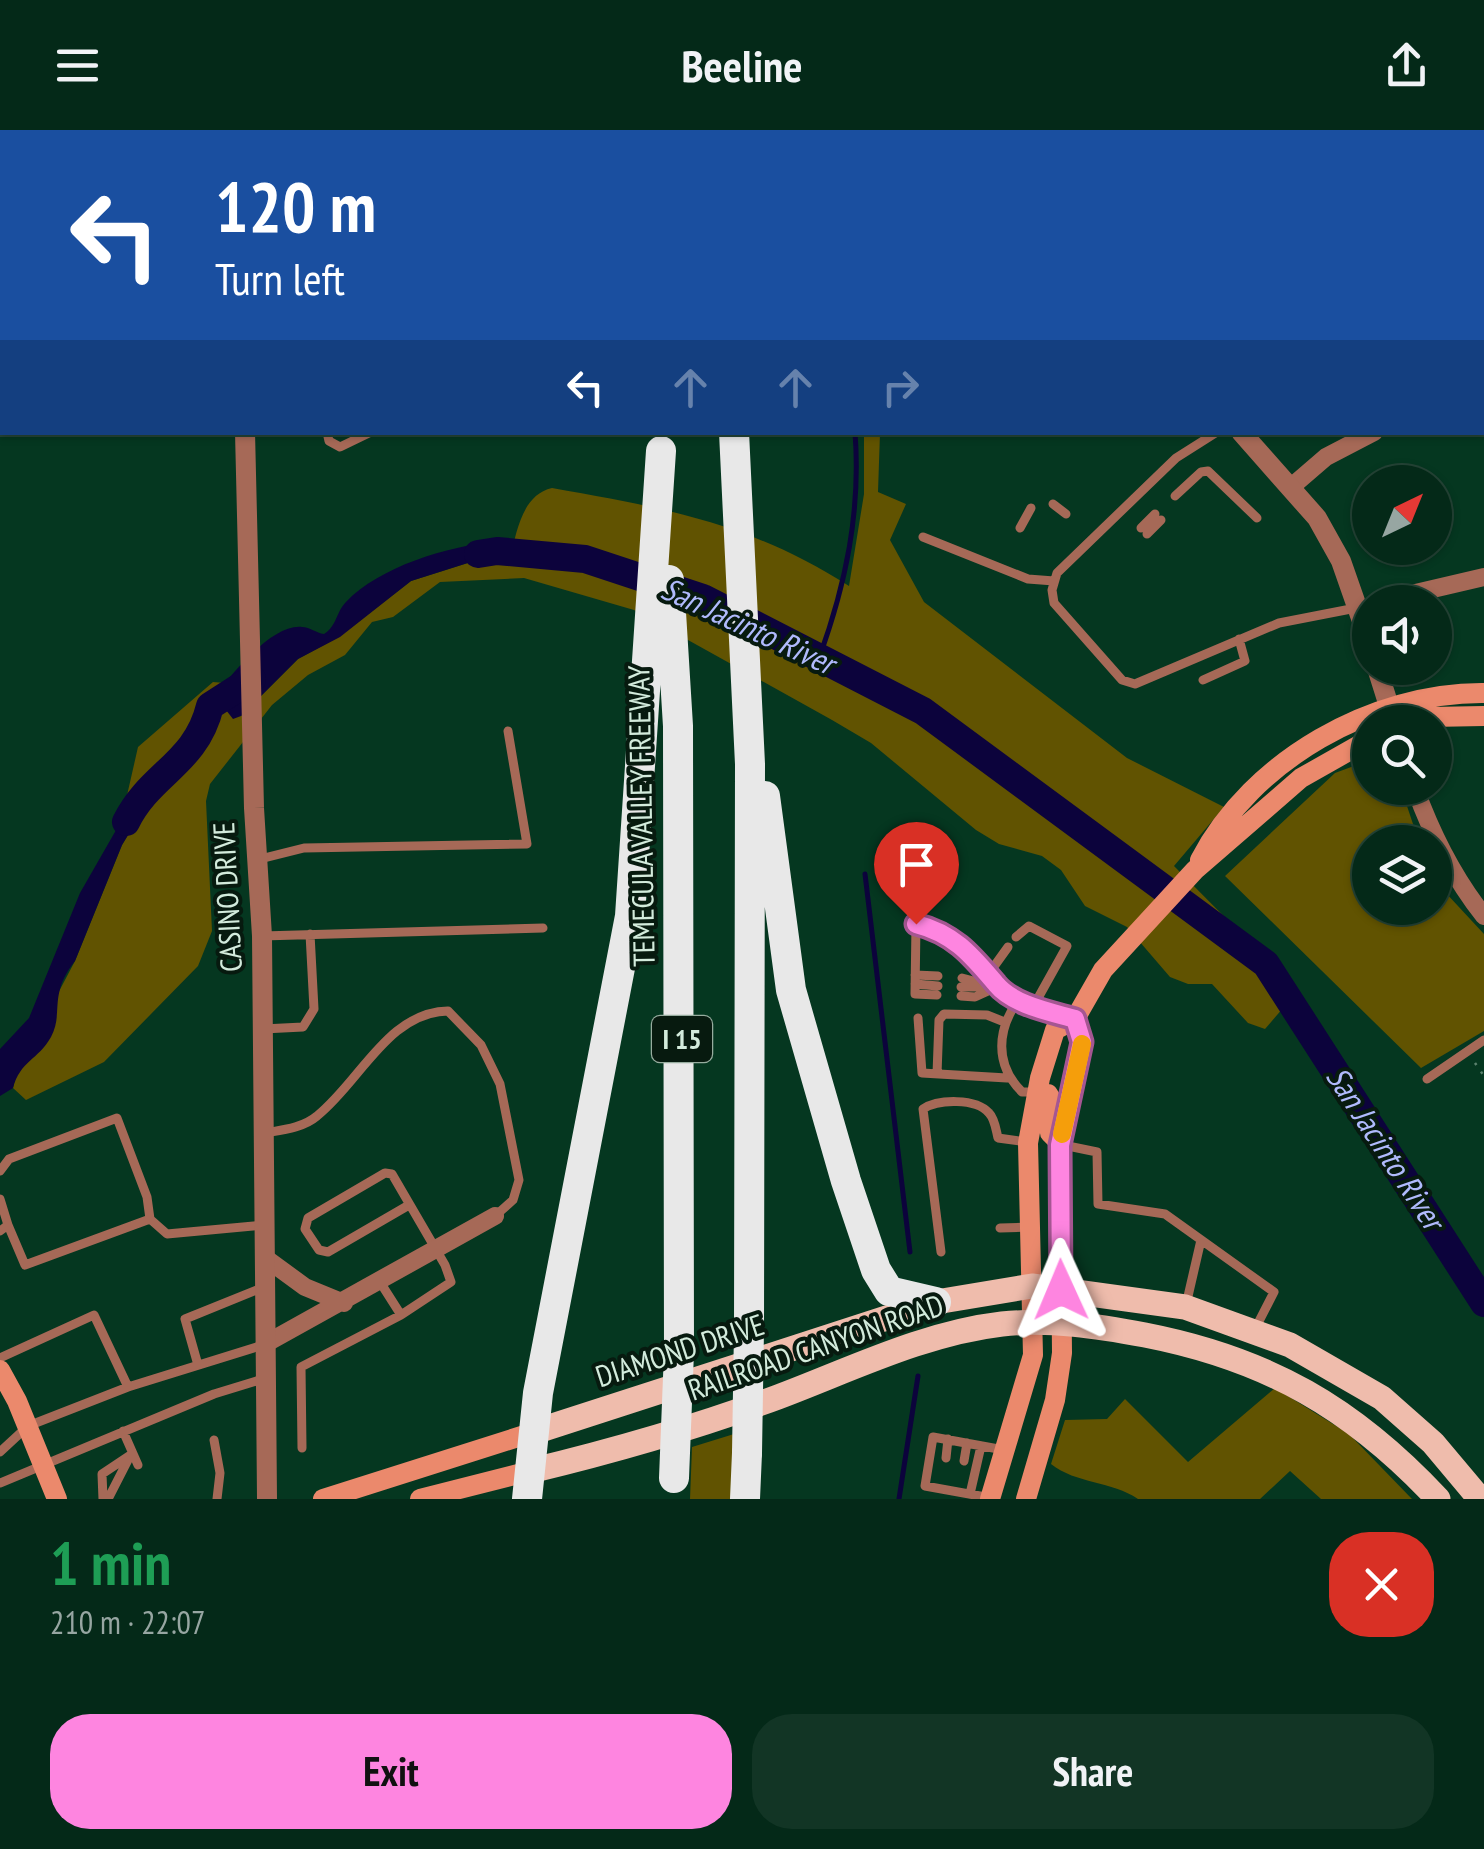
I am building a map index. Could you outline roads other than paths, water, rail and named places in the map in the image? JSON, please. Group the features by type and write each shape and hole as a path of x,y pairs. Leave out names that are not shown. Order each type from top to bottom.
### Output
{"highway":[{"name":"I 15","path":"734,435 750,764 748,1380 754,1455 745,1499"},
{"path":"529,1485 538,1393 630,916 660,442"},
{"name":"TEMECULA VALLEY FREEWAY","path":"660,442 678,726 680,1352 674,1488"},
{"path":"750,764 764,786 791,990 870,1252 889,1292 936,1302"},
{"path":"754,1455 761,1499"}],"main road":[{"path":"1419,705 1458,692 1484,692"},
{"path":"1452,717 1484,716"},
{"path":"1195,870 1212,838 1280,764 1352,732"},
{"path":"984,1497 1007,1451 1033,1355 1028,1143 1056,1030 1075,1019 1103,970 1195,870 1301,778 1352,749"},
{"path":"1026,1499 1055,1400 1061,1322 1060,1145 1082,1042 1075,1019"},
{"path":"1038,1092 1048,1094 1053,1102 1050,1133 1060,1145"},
{"name":"DIAMOND DRIVE","path":"322,1499 936,1302 1032,1286 1061,1290"},
{"path":"1061,1290 1186,1307 1255,1330 1322,1360 1382,1398 1433,1443 1480,1499"},
{"name":"RAILROAD CANYON ROAD","path":"529,1485 899,1350 966,1331 1061,1322 1180,1342 1274,1374 1356,1422 1438,1499"},
{"path":"2,1379 28,1426 57,1499"},
{"path":"421,1499 529,1485"}],"street":[{"name":"CASINO DRIVE","path":"244,435 254,808 262,936 267,1499"},
{"path":"1245,435 1317,518 1357,585"},
{"path":"1290,488 1326,457 1368,435"},
{"path":"1448,585 1484,576"},
{"path":"1422,805 1462,890 1484,916"},
{"path":"265,1344 496,1216"},
{"path":"264,1258 305,1286 344,1303"}],"lane":[{"path":"327,435 328,440 340,447 364,435"},
{"path":"1212,435 1176,458 1057,573 1054,603 1122,680 1145,683 1239,639 1317,612 1352,607"},
{"path":"1178,496 1202,472 1208,472 1257,518"},
{"path":"1052,504 1066,514"},
{"path":"1020,528 1031,508"},
{"path":"1144,531 1158,517"},
{"path":"923,537 1028,579 1054,581"},
{"path":"1204,680 1245,661 1239,639"},
{"path":"260,859 304,848 527,844 508,731"},
{"path":"915,984 916,924 948,937 990,972 997,986"},
{"path":"1016,937 1029,926 1067,946 1066,954 1033,1007"},
{"path":"262,936 543,928"},
{"path":"263,1029 304,1027 314,1009 310,934"},
{"path":"990,972 1008,947"},
{"path":"915,984 938,985 915,984"},
{"path":"961,987 997,986 1033,1007 1075,1019"},
{"path":"1007,1078 1002,1022 1019,999"},
{"path":"264,1134 316,1118 390,1037 426,1012 448,1011 481,1046 500,1084 519,1180 513,1200 496,1216"},
{"path":"938,1074 939,1020 944,1014 987,1016 1002,1022"},
{"path":"918,1018 922,1073 1007,1078 1022,1092 1038,1092"},
{"path":"1426,1079 1484,1040"},
{"path":"941,1252 923,1109 938,1103 978,1106 992,1116 998,1138 1028,1143"},
{"path":"0,1171 9,1159 117,1118 148,1197 150,1218 167,1234 266,1225"},
{"path":"1060,1145 1097,1152 1098,1204 1165,1214 1274,1292 1255,1330"},
{"path":"302,1448 301,1367 401,1316 451,1282 436,1251 392,1174 385,1173 308,1218 305,1229 319,1250 328,1252 409,1205"},
{"path":"0,1199 4,1228 25,1265 150,1218"},
{"path":"1000,1228 1029,1228"},
{"path":"1186,1307 1201,1240"},
{"path":"380,1282 401,1316"},
{"path":"198,1366 185,1318 264,1287"},
{"path":"0,1358 94,1315 128,1387"},
{"path":"0,1452 28,1426 128,1387 265,1344"},
{"path":"0,1483 123,1431 266,1378"},
{"path":"123,1431 138,1465"},
{"path":"982,1446 984,1497 925,1486 933,1436 1007,1451"},
{"path":"214,1440 220,1473 217,1499"},
{"path":"946,1458 948,1440"},
{"path":"964,1461 968,1443"},
{"path":"106,1499 102,1474 132,1454"},
{"path":"106,1499 132,1454"},
{"path":"941,1489 942,1476"},
{"path":"958,1492 960,1480"}],"waterway":[{"path":"819,658 837,603 849,547 856,490 855,435"},
{"name":"San Jacinto River","path":"478,554 497,551 585,559 703,598 923,711 1266,964 1484,1303"},
{"name":"San Jacinto River","path":"126,822 147,791 194,742 210,706 252,679"},
{"path":"865,874 910,1252"},
{"path":"899,1499 918,1376"}]}
